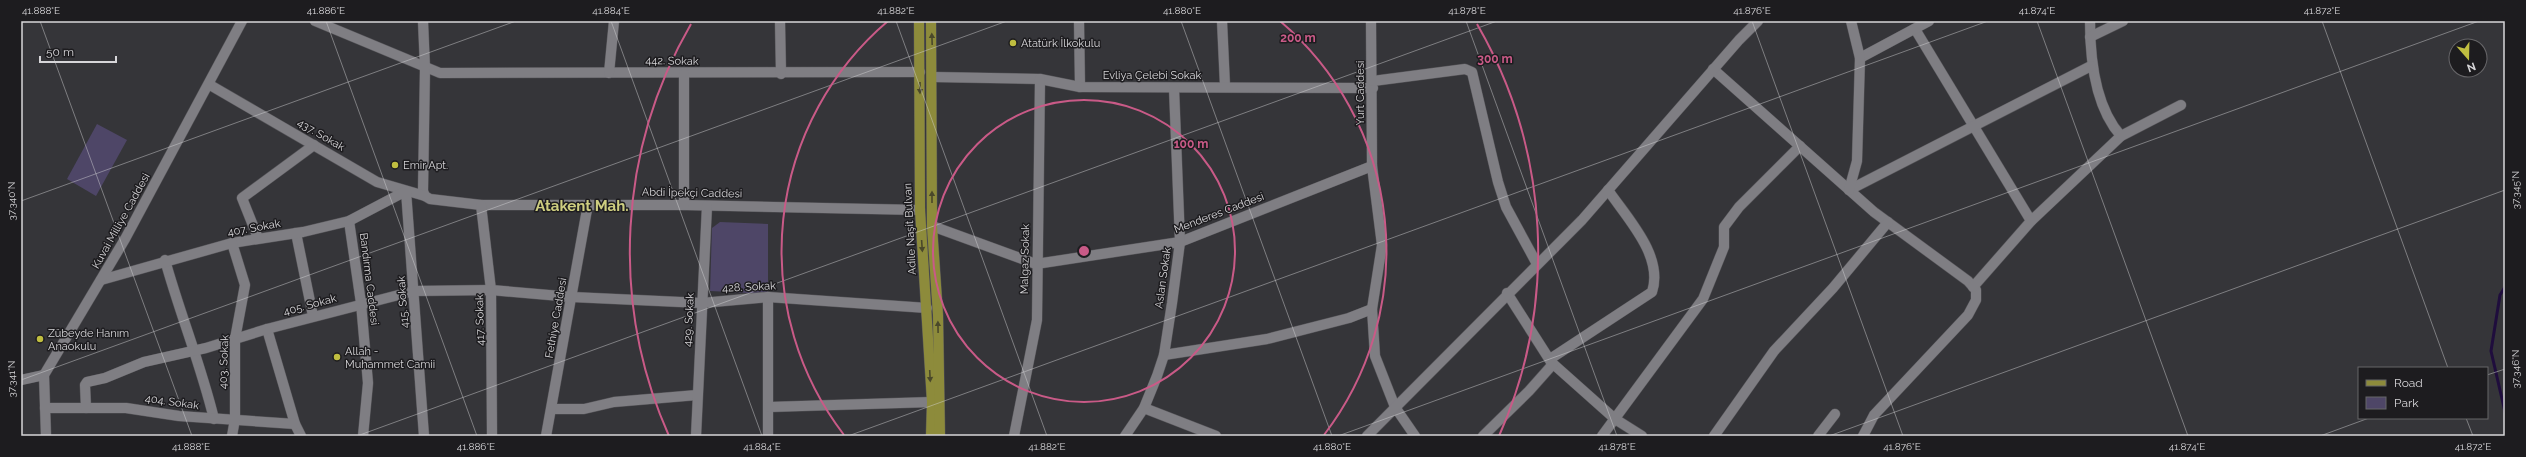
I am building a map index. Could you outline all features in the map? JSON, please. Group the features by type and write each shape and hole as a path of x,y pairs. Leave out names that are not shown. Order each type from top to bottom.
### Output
{"main road":[{"name":"Adile Naşit Bulvarı","path":"919,21 920,210 932,402 931,436"},
{"name":"Adile Naşit Bulvarı","path":"931,21 933,77 932,226 938,315 940,436"}],"street":[{"name":"Kuvai Milliye Caddesi","path":"44,375 101,280 210,84 242,21"},
{"name":"442. Sokak","path":"315,21 440,73 781,74 920,72"},
{"path":"422,21 425,68 422,162 425,196"},
{"path":"610,73 614,21"},
{"path":"780,21 781,74"},
{"path":"1079,21 1080,87"},
{"path":"1222,21 1224,86"},
{"name":"Yurt Caddesi","path":"1371,21 1373,84 1372,166 1382,245 1372,309 1375,356 1395,407 1414,436"},
{"path":"1367,436 1507,293 1582,220 1713,69 1758,21"},
{"path":"1849,190 1857,161 1860,58 1851,21"},
{"path":"1860,58 1929,21"},
{"path":"2090,21 2091,66 2113,127 2121,136"},
{"path":"2090,37 2123,21"},
{"path":"1915,29 2031,221"},
{"path":"1849,190 2091,66"},
{"name":"Evliya Çelebi Sokak","path":"933,77 1040,80 1080,87 1174,88 1373,84 1465,69 1472,72 1498,182 1506,207 1537,264"},
{"path":"1713,69 1849,190 1888,222 1973,286 1976,290 1976,300 1968,315 1874,415 1862,436"},
{"path":"684,74 684,205"},
{"name":"Malgaz Sokak","path":"1014,436 1036,320 1040,80"},
{"name":"437. Sokak","path":"210,84 377,182 425,196"},
{"name":"Aslan Sokak","path":"1125,436 1144,408 1164,355 1180,242 1174,88"},
{"path":"1973,286 2031,221 2121,136 2180,105"},
{"path":"258,238 242,198 314,145"},
{"path":"1602,436 1703,299 1724,247 1724,227 1739,207 1800,146"},
{"name":"Menderes Caddesi","path":"932,226 1036,264 1180,242 1372,166"},
{"path":"1483,436 1529,391 1551,361 1652,292 1655,282 1653,266 1644,242 1608,190"},
{"name":"407. Sokak","path":"101,280 165,260 232,242 296,233 349,221 406,191"},
{"name":"415. Sokak","path":"406,191 424,436"},
{"name":"Abdi İpekçi Caddesi","path":"425,196 458,204 482,205 684,205 920,210"},
{"name":"Fethiye Caddesi","path":"546,436 588,204"},
{"name":"417. Sokak","path":"482,205 491,290 492,436"},
{"name":"429. Sokak","path":"696,436 707,206"},
{"name":"Bandırma Caddesi","path":"349,221 361,303 368,383 363,436"},
{"path":"1714,436 1774,351 1833,288 1888,222"},
{"path":"296,233 313,316"},
{"name":"403. Sokak","path":"232,242 245,285 235,339 235,419 232,436"},
{"path":"165,260 206,385 214,419"},
{"name":"405. Sokak","path":"86,408 85,385 87,382 105,378 144,362 235,339 361,303 414,291 491,290 572,297"},
{"path":"1507,293 1551,361 1615,418 1642,436"},
{"name":"428. Sokak","path":"572,297 702,302 768,297 927,308"},
{"path":"768,297 768,436"},
{"path":"1164,355 1267,338 1349,318 1372,309"},
{"path":"267,329 295,424 301,436"},
{"path":"21,380 44,375 46,436"},
{"path":"552,409 584,409 614,402 697,395"},
{"path":"769,406 932,402"},
{"name":"404. Sokak","path":"45,408 126,408 214,419 235,419 295,424"},
{"path":"1144,408 1216,436"},
{"path":"1818,436 1835,414"}],"green space":[{"path":"97,124 127,140 96,196 67,179"},
{"path":"720,222 768,224 768,294 710,291 712,228"}],"waterway":[{"path":"2505,287 2500,295 2491,351 2505,412"}],"place":[{"name":"Atatürk İlkokulu","path":"1013,43"},
{"name":"Emir Apt.","path":"395,165"},
{"name":"Zübeyde Hanım Anaokulu","path":"40,339"},
{"name":"Allah - Muhammet Camii","path":"337,357"}],"district":[{"name":"Atakent Mah.","path":"582,206"}]}
